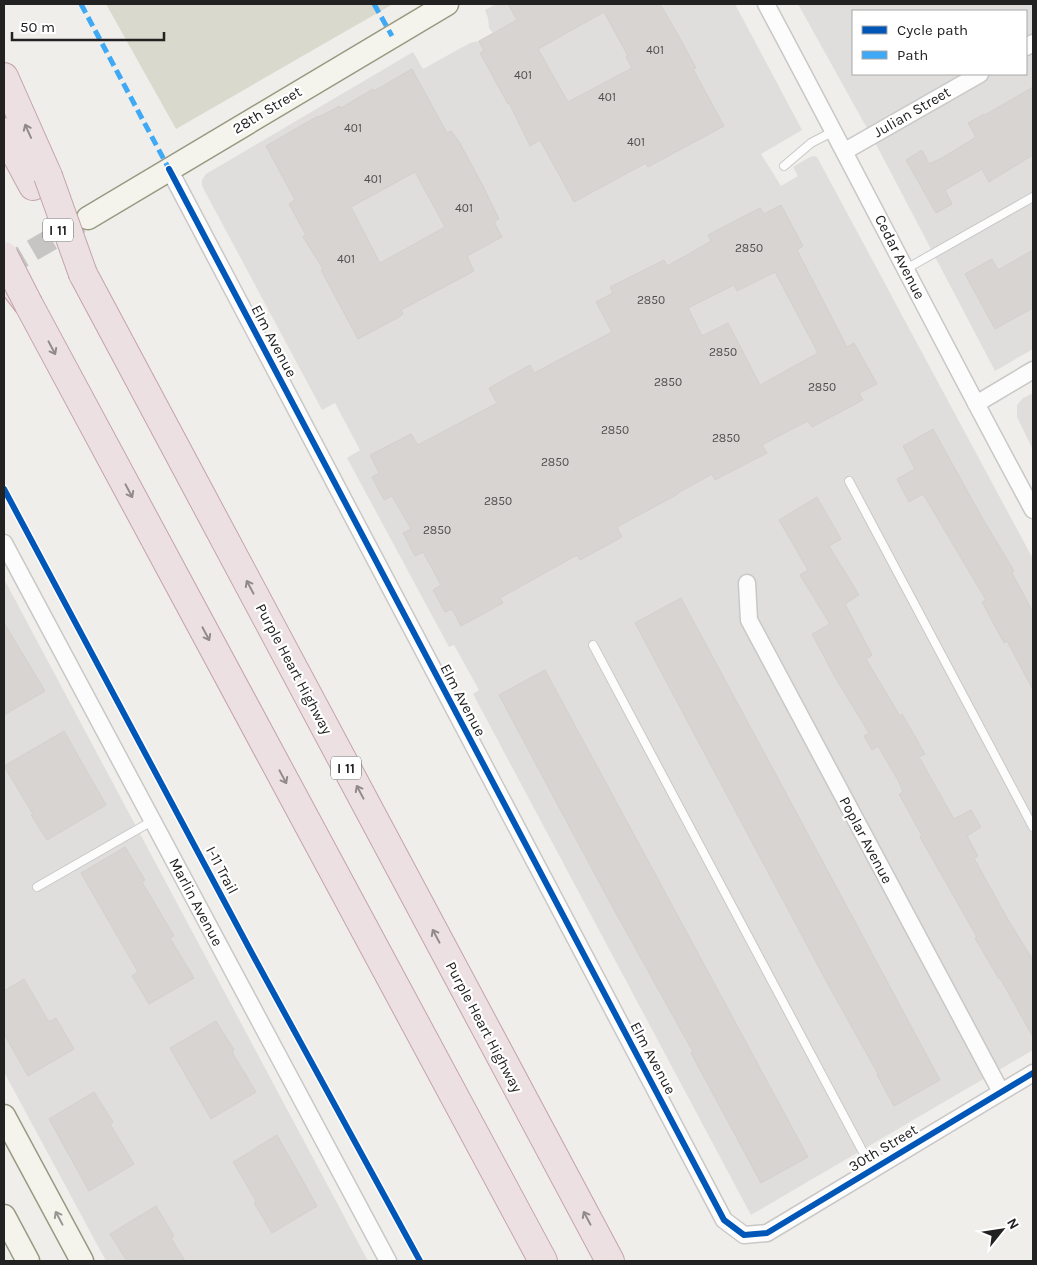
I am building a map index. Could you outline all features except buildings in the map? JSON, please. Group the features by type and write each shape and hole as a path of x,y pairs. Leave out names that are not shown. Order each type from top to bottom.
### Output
{"highway":[{"path":"4,77 41,181"},
{"path":"4,132 41,181"},
{"name":"Purple Heart Highway","path":"41,181 83,274 610,1261"},
{"path":"4,256 544,1261"},
{"path":"4,274 29,305"}],"street":[{"name":"28th Street","path":"88,218 447,4"},
{"name":"Cedar Avenue","path":"766,4 1033,510"},
{"name":"Julian Street","path":"844,150 978,75"},
{"name":"Elm Avenue","path":"169,169 724,1220 744,1235"},
{"path":"976,404 1033,370"},
{"name":"Marlin Avenue","path":"4,543 388,1261"},
{"name":"Poplar Avenue","path":"747,583 749,620 1001,1092"},
{"name":"30th Street","path":"744,1235 767,1233 1033,1073"},
{"path":"4,1116 82,1261"},
{"path":"4,1216 28,1261"}],"lane":[{"path":"784,166 811,143 834,131"},
{"path":"906,270 1033,197"},
{"path":"849,481 1033,827"},
{"path":"593,645 872,1169"},
{"path":"37,888 152,820"}],"shaded area":[{"path":"106,4 393,4 176,129"},
{"path":"496,4 735,4 802,130 761,154 781,186 798,176 793,167 810,157 817,157 1033,559 1033,1050 751,1215 473,694 479,690 454,645 449,647 347,458 360,450 335,403 322,410 202,186 202,180 206,174 413,52 423,69 470,43 479,41 493,33 489,28 485,10"},
{"path":"798,4 1033,4 1033,349 995,371 879,150"},
{"path":"1033,393 1033,450 1017,417 1017,405 1023,398"},
{"path":"4,579 368,1261 106,1261 4,1072"}],"tunnel":[{"path":"4,267 81,222"}],"marked path":[{"path":"81,4 169,169"},
{"path":"374,4 392,36"}],"cycle path":[{"path":"169,169 724,1220 744,1235 767,1233 1033,1073"},
{"name":"I-11 Trail","path":"4,489 255,959 420,1261"}]}
